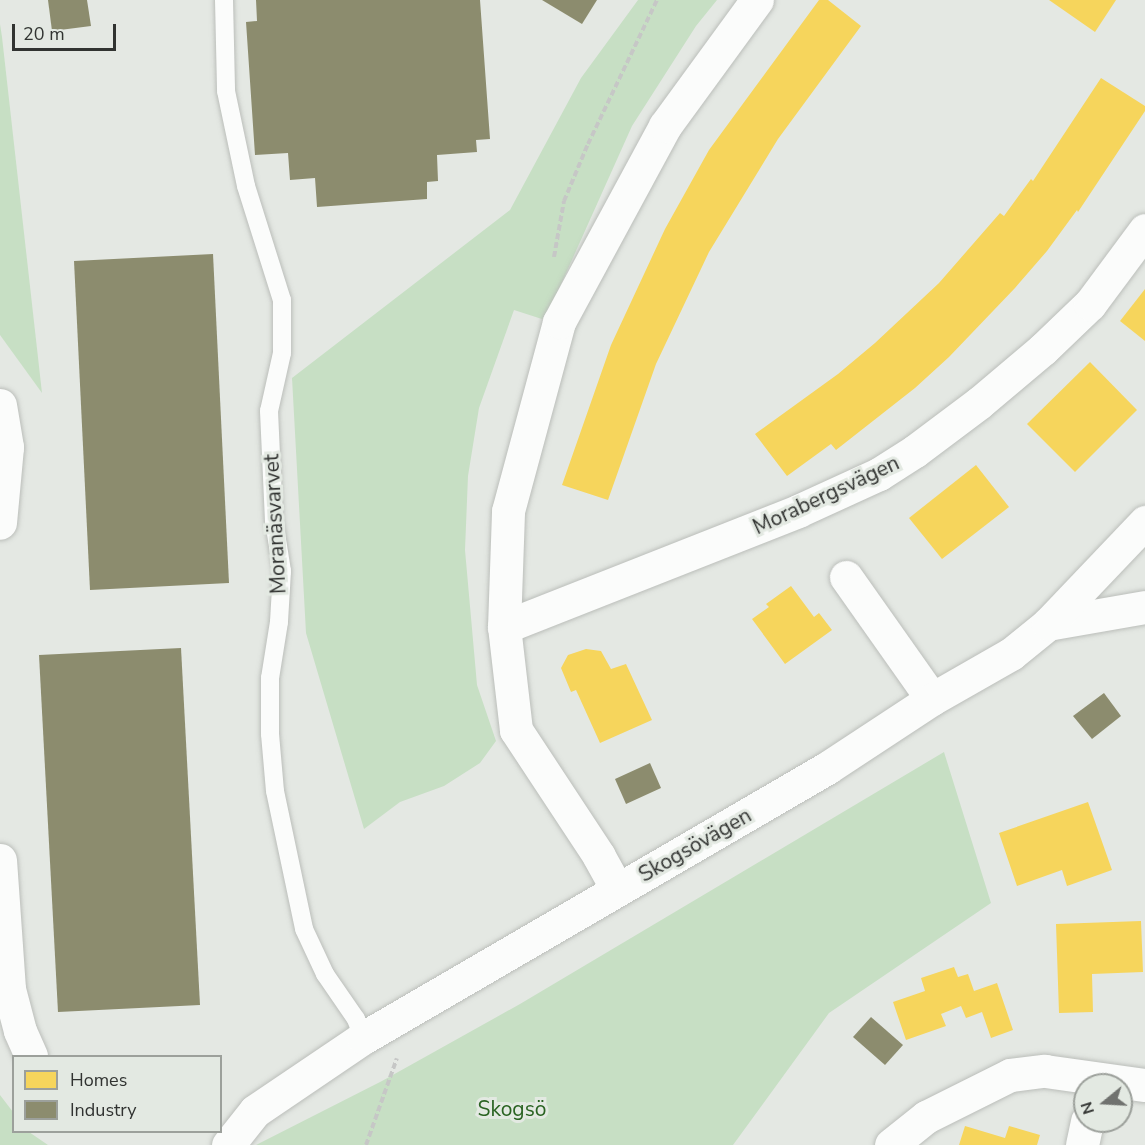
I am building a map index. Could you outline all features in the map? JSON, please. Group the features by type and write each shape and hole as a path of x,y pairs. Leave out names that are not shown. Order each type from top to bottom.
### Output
{"street":[{"path":"616,889 599,856 516,730 504,627 508,511 559,322 665,126 757,0"},
{"name":"Morabergsvägen","path":"504,627 798,511 879,474 979,403 1051,341 1090,304 1145,230"},
{"path":"0,405 7,447 0,523"},
{"name":"Skogsövägen","path":"228,1145 255,1111 363,1038 616,889 818,774 933,699 1011,654 1048,624 1145,522"},
{"path":"846,577 933,699"},
{"path":"1048,624 1145,607"},
{"path":"0,860 9,989 20,1031 31,1055"},
{"path":"891,1145 926,1117 1010,1075 1045,1071 1073,1077"},
{"path":"222,1120 255,1111"}],"lane":[{"name":"Moranäsvarvet","path":"224,0 226,91 246,186 282,300 282,353 269,411 274,521 282,572 279,622 270,678 270,734 275,791 304,929 325,974 356,1019 363,1038"}],"path":[{"path":"552,267 564,201 588,144 657,0"},
{"path":"366,1145 414,1008"}],"green space":[{"path":"638,0 717,0 696,26 632,126 545,320 514,310 479,408 468,476 465,550 477,685 496,741 480,763 444,786 400,802 364,829 306,633 292,378 510,210 581,78"},
{"path":"0,24 2,37 42,393 0,335"},
{"name":"Skogsö","path":"944,752 991,903 829,1013 733,1145 256,1145 382,1081 520,1004"},
{"path":"0,1095 12,1111 12,1133 30,1133 48,1145 0,1145"}],"building: Homes":[{"path":"819,0 828,0 861,26 778,139 709,252 656,364 608,500 562,485 611,345 665,229 709,150"},
{"path":"1049,0 1116,0 1095,32"},
{"path":"1101,78 1145,106 1145,111 1078,212 1077,210 1047,251 1015,288 949,357 915,388 836,450 831,444 787,476 755,434 838,374 939,283 1000,213 1004,216 1031,179 1033,181"},
{"path":"1145,289 1145,341 1120,321"},
{"path":"1090,362 1137,410 1075,472 1027,424"},
{"path":"976,465 1009,507 942,559 909,518"},
{"path":"791,586 814,617 819,613 832,630 785,664 752,619 769,607 766,604"},
{"path":"586,649 601,651 611,669 626,664 652,720 600,743 576,690 571,692 561,668 568,655"},
{"path":"1088,802 1112,870 1067,886 1062,870 1017,886 999,833"},
{"path":"1141,921 1143,972 1092,974 1093,1012 1059,1013 1056,924"},
{"path":"954,967 958,977 968,974 974,991 997,983 1013,1030 991,1038 982,1012 966,1018 961,1006 941,1014 946,1026 906,1040 893,1002 925,991 921,978"},
{"path":"965,1126 1005,1138 1009,1126 1040,1135 1037,1145 959,1145"}],"building: Industry":[{"path":"48,0 87,0 91,26 52,31"},
{"path":"256,0 480,0 490,139 476,140 477,152 437,155 438,181 427,182 427,199 317,207 315,178 290,180 288,153 255,155 246,22 257,21"},
{"path":"542,0 597,0 582,24"},
{"path":"213,254 229,583 90,590 74,261"},
{"path":"181,648 200,1005 58,1012 39,655"},
{"path":"1104,693 1121,716 1092,739 1073,716"},
{"path":"650,763 661,788 626,804 615,779"},
{"path":"871,1017 903,1045 885,1065 853,1037"}]}
